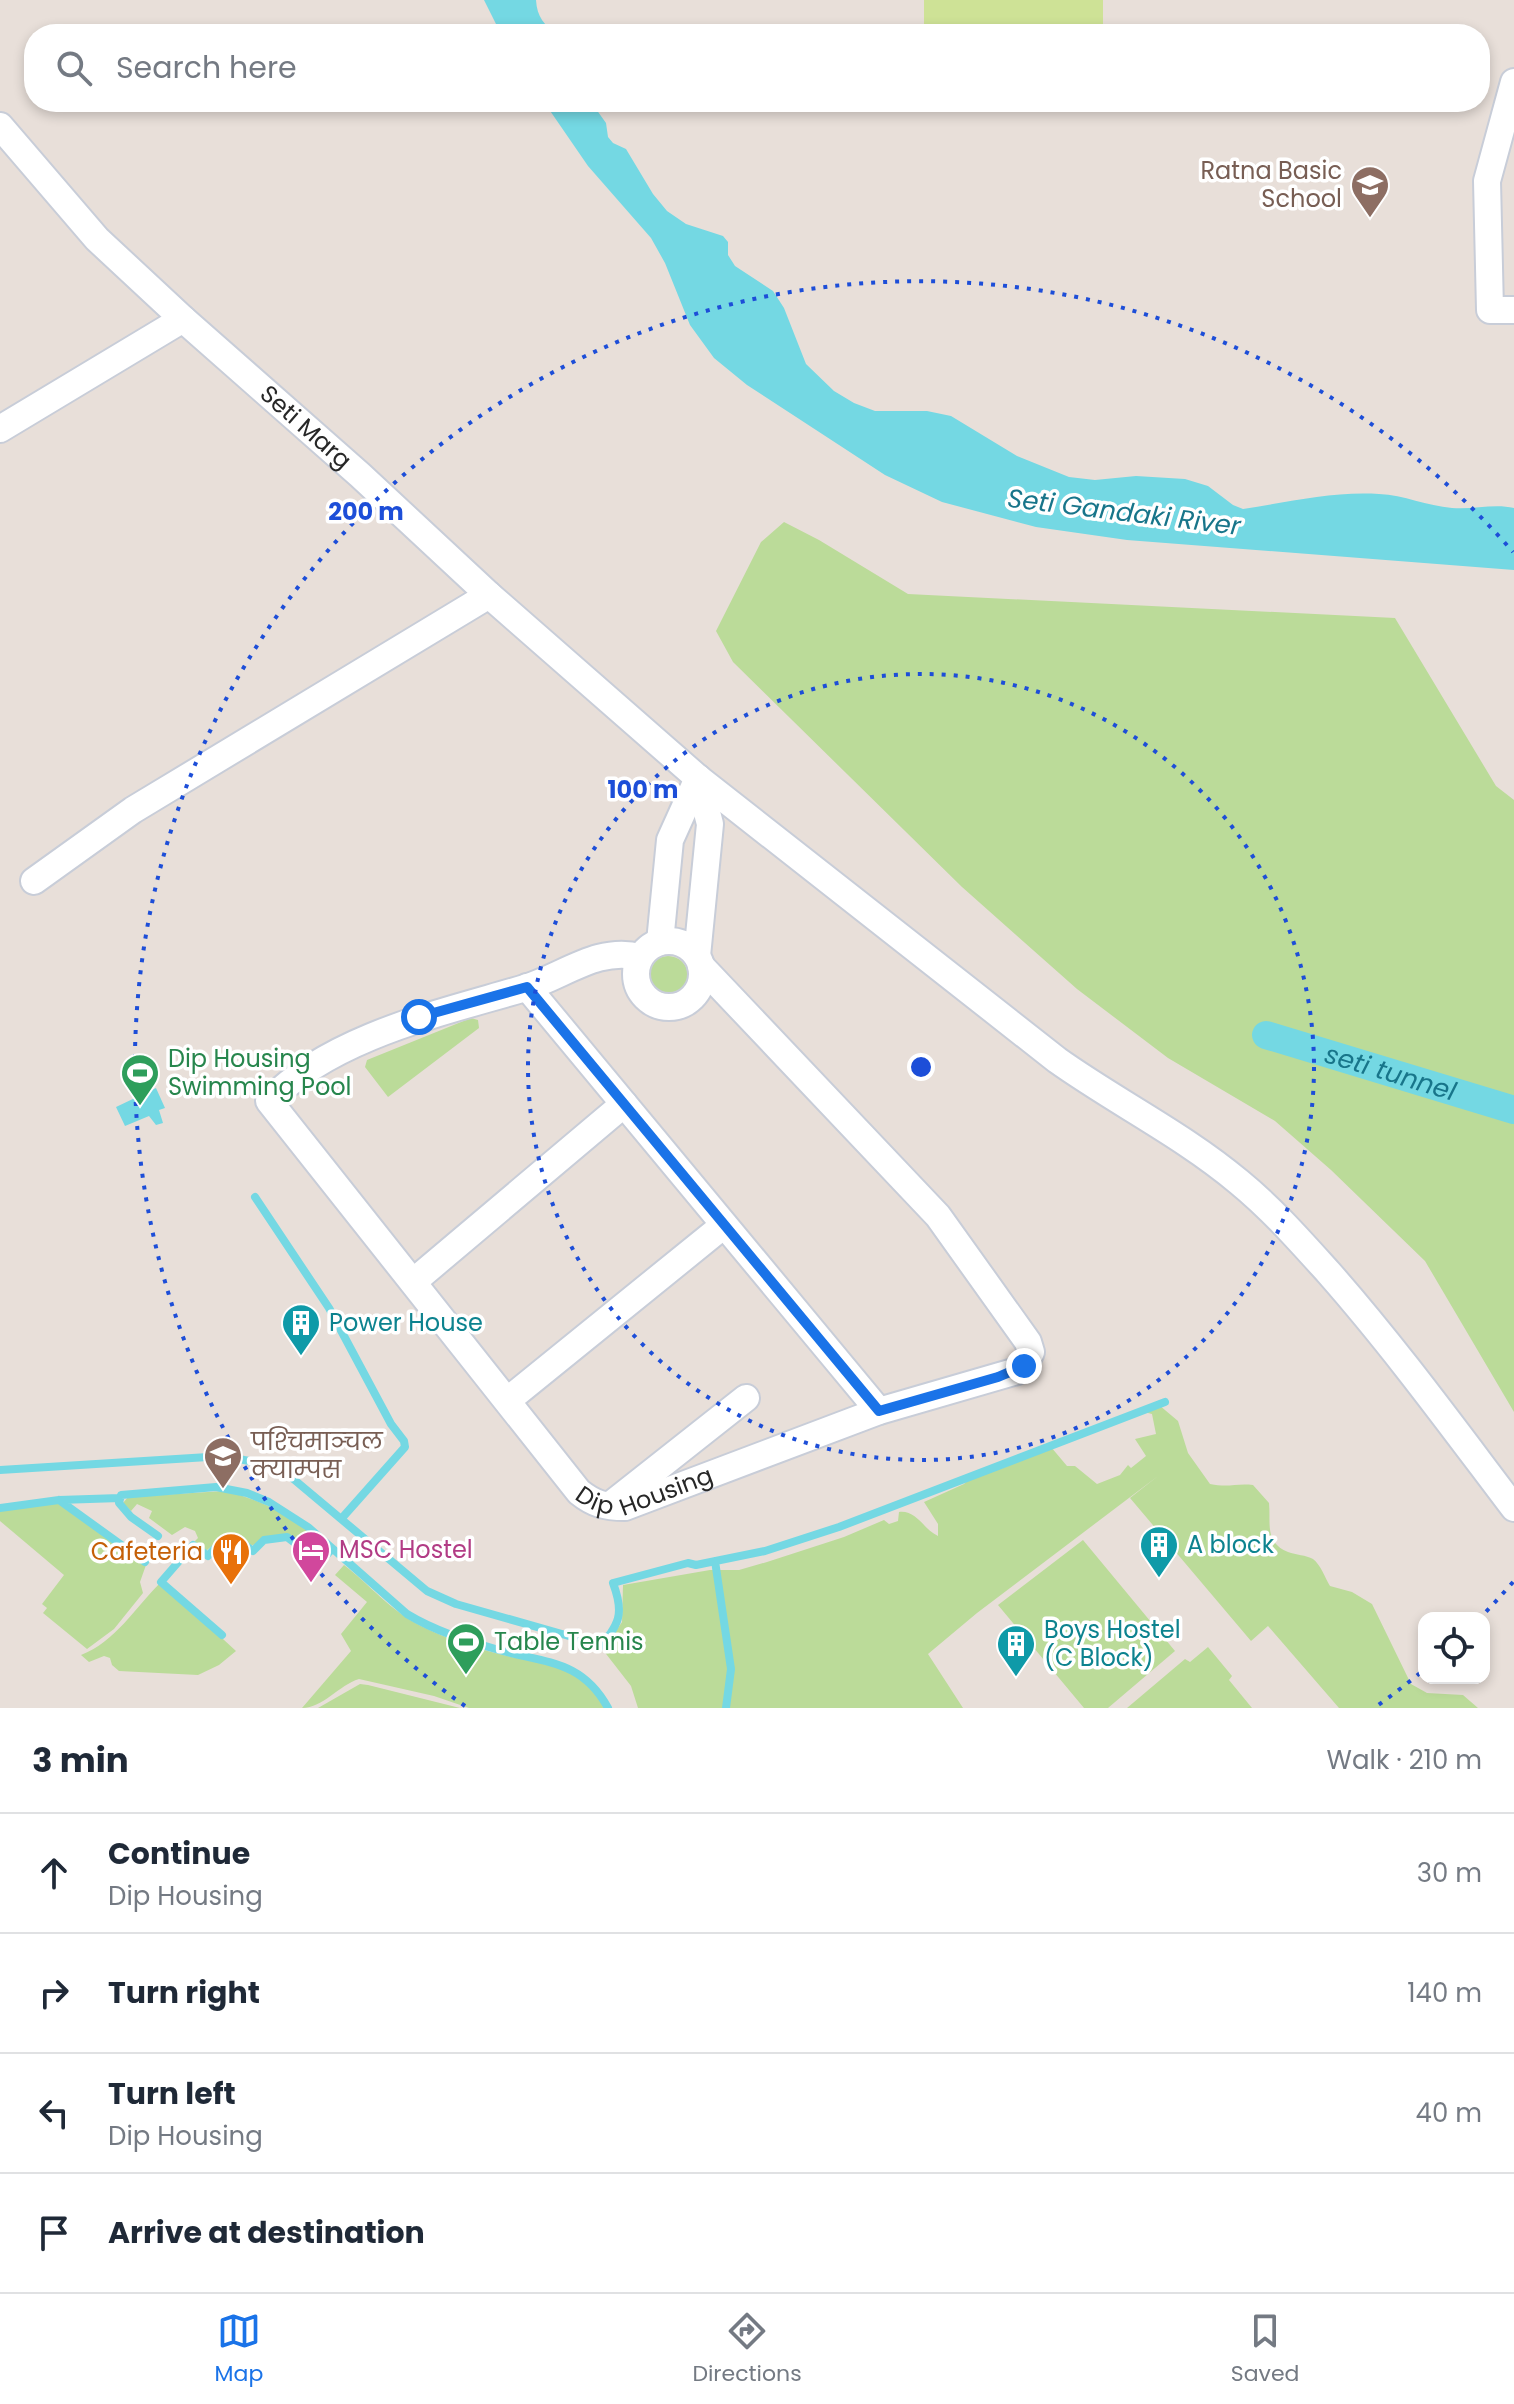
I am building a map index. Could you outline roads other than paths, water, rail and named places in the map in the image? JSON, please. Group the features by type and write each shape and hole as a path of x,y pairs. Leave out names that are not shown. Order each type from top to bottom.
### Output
{"street":[{"path":"1514,82 1487,181 1490,310 1514,310"},
{"name":"Seti Marg","path":"0,126 97,239 489,595 698,778 1057,1060 1100,1091 1200,1152 1240,1183 1303,1244 1384,1335 1514,1508"},
{"path":"0,429 183,319"},
{"path":"34,881 133,810 489,595"},
{"path":"698,778 710,824 699,987 694,996 675,1007 664,1007 646,999 640,991 635,972 650,950 670,840 698,778"},
{"path":"650,950 671,941 681,943 699,961"},
{"name":"Dip Housing","path":"650,950 601,956 527,987 419,1017 342,1050 281,1089 269,1101 579,1492 608,1507 625,1507 879,1411 1017,1371 1029,1359 1031,1352 1028,1342 938,1216 699,961"},
{"path":"527,987 879,1411"},
{"path":"413,1282 624,1104"},
{"path":"508,1400 724,1225"},
{"path":"608,1507 746,1398"}],"water":[{"path":"484,0 536,0 545,24 496,24"},
{"name":"Seti Gandaki River","path":"551,112 598,112 606,123 608,137 626,149 667,211 686,224 723,236 728,242 728,255 735,266 773,291 784,308 806,364 834,391 854,403 875,411 927,411 951,416 1017,456 1069,477 1095,480 1136,476 1185,479 1208,486 1243,509 1362,493 1452,508 1514,508 1514,570 1127,540 1036,527 942,502 885,475 747,385 714,358 690,325 665,263 651,238 588,166"},
{"name":"Dip Housing Swimming Pool","path":"156,1088 165,1108 159,1110 163,1123 156,1125 149,1116 125,1126 116,1107"}],"waterway":[{"name":"seti tunnel","path":"1266,1035 1514,1110"},
{"path":"255,1197 329,1308 391,1424 404,1441 405,1447 342,1518"},
{"path":"0,1470 224,1456 259,1463 291,1477 427,1591 456,1604 576,1638 598,1649 618,1619 619,1603 613,1583 688,1563 696,1565 765,1551 839,1527 1165,1402"},
{"path":"158,1536 131,1517 119,1503 121,1495 216,1487 247,1493 269,1502 308,1527 407,1614 463,1639 547,1661 574,1672 598,1692 608,1708"},
{"path":"0,1508 59,1500 120,1498"},
{"path":"59,1500 145,1562"},
{"path":"222,1635 161,1582 193,1545 208,1556 214,1549 245,1545 253,1551 264,1540 287,1537 320,1562 332,1549"},
{"path":"715,1561 731,1669 726,1708"}],"place":[{"name":"Ratna Basic School","path":"1370,219"},
{"name":"Dip Housing Swimming Pool","path":"140,1107"},
{"name":"Power House","path":"301,1357"},
{"name":"पश्‍चिमाञ्‍चल क्याम्पस","path":"223,1490"},
{"name":"A block","path":"1159,1579"},
{"name":"MSC Hostel","path":"311,1584"},
{"name":"Cafeteria","path":"231,1586"},
{"name":"Table Tennis","path":"466,1676"},
{"name":"Boys Hostel (C Block)","path":"1016,1678"}]}
